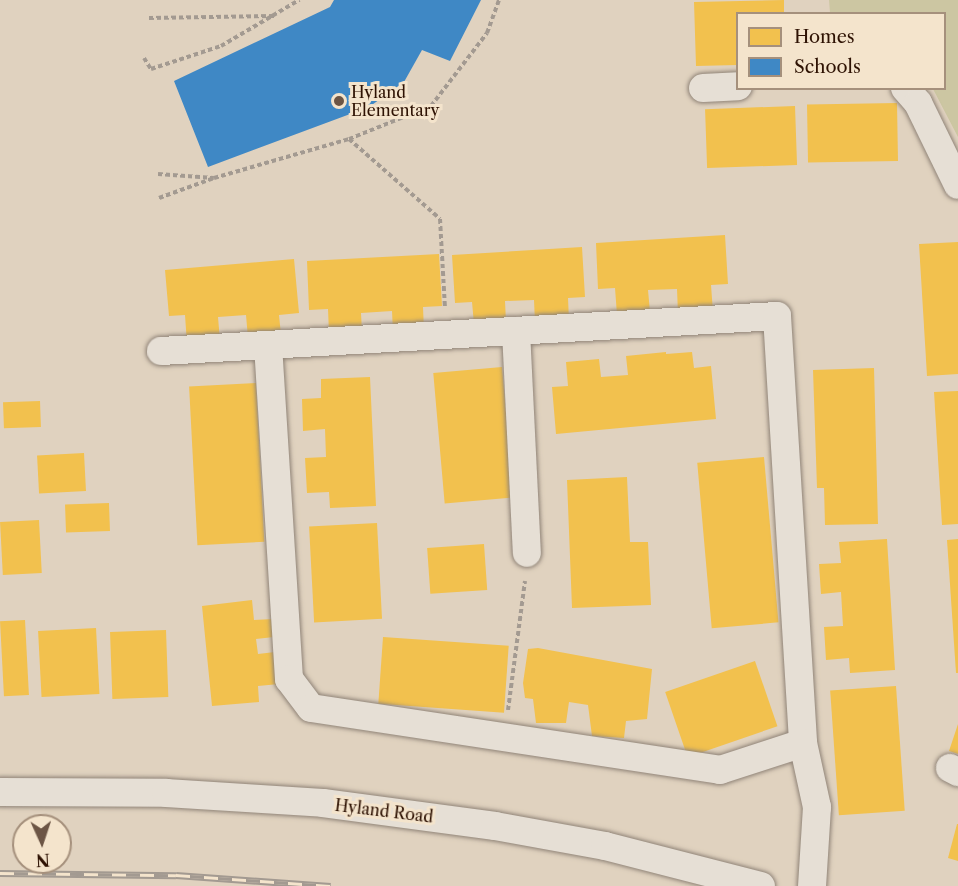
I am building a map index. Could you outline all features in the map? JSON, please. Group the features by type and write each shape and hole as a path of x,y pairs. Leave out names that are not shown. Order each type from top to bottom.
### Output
{"street":[{"path":"703,88 736,86"},
{"path":"907,90 918,103 958,184"},
{"path":"161,351 777,316 802,743 817,807 812,886"},
{"path":"516,331 527,553"},
{"path":"268,345 289,679 311,708 720,770 802,743"},
{"name":"Hyland Road","path":"0,792 166,793 323,803 495,826 605,846 761,886"}],"path":[{"path":"144,58 151,69 221,46 298,0"},
{"path":"159,198 214,178 349,139 431,106 487,33 499,0"},
{"path":"148,18 274,16"},
{"path":"349,139 440,219 446,335"},
{"path":"158,174 214,178"},
{"path":"504,739 524,606 527,553"}],"shaded area":[{"path":"829,0 958,0 958,137 934,90 946,90 946,12 830,12"}],"building: Homes":[{"path":"784,0 784,12 736,12 736,65 696,66 694,2"},
{"path":"897,103 898,161 808,163 807,105"},
{"path":"795,106 797,165 707,168 705,109"},
{"path":"725,235 728,284 711,285 713,312 678,314 677,289 648,290 650,312 617,315 615,288 598,289 596,243"},
{"path":"958,242 958,374 927,376 919,244"},
{"path":"582,247 585,297 568,298 569,321 535,323 534,300 505,301 506,322 474,324 472,302 455,303 452,255"},
{"path":"439,254 442,306 423,307 424,331 393,332 392,311 361,313 362,332 329,333 328,309 309,310 307,261"},
{"path":"294,259 299,313 279,315 281,335 248,338 246,315 218,317 220,341 187,344 185,315 169,316 165,270"},
{"path":"666,352 666,354 692,352 694,368 711,366 716,419 556,434 552,387 568,386 566,362 599,359 601,377 628,375 626,356"},
{"path":"502,367 513,498 445,504 433,373"},
{"path":"874,368 878,524 825,525 824,488 817,488 813,370"},
{"path":"370,377 376,506 330,508 329,492 307,493 305,458 326,457 325,429 303,431 302,399 321,398 321,379"},
{"path":"256,383 264,542 197,545 189,387"},
{"path":"958,391 958,524 942,525 934,392"},
{"path":"40,401 41,427 4,428 3,402"},
{"path":"84,453 86,491 39,493 37,455"},
{"path":"764,457 778,622 712,628 697,463"},
{"path":"627,477 630,542 648,542 651,605 572,608 567,480"},
{"path":"109,503 110,531 66,533 65,505"},
{"path":"39,520 42,573 3,575 0,522"},
{"path":"377,523 382,619 314,622 309,527"},
{"path":"887,539 895,670 850,673 849,658 826,660 824,627 843,626 841,592 821,594 819,564 841,563 839,542"},
{"path":"958,539 958,673 956,673 947,540"},
{"path":"484,544 487,590 430,594 427,548"},
{"path":"252,600 254,620 273,619 274,637 256,639 258,654 275,652 279,684 258,686 259,702 212,706 202,606"},
{"path":"25,620 29,695 4,696 0,621"},
{"path":"96,628 99,694 42,697 38,631"},
{"path":"166,630 168,697 112,699 110,632"},
{"path":"383,637 509,646 504,713 378,704"},
{"path":"538,648 652,669 647,719 626,721 624,738 592,736 588,705 569,702 566,723 536,723 533,699 525,698 523,683 528,649"},
{"path":"755,661 777,726 688,757 665,692"},
{"path":"896,686 905,811 839,815 830,691"},
{"path":"958,724 958,754 949,751"},
{"path":"958,824 958,861 948,858"}],"building: Schools":[{"path":"334,0 481,0 450,61 422,50 404,82 369,107 208,167 174,81 330,7"}],"railway":[{"path":"0,873 176,875 331,886"}],"place":[{"name":"Hyland Elementary","path":"339,101"}]}
